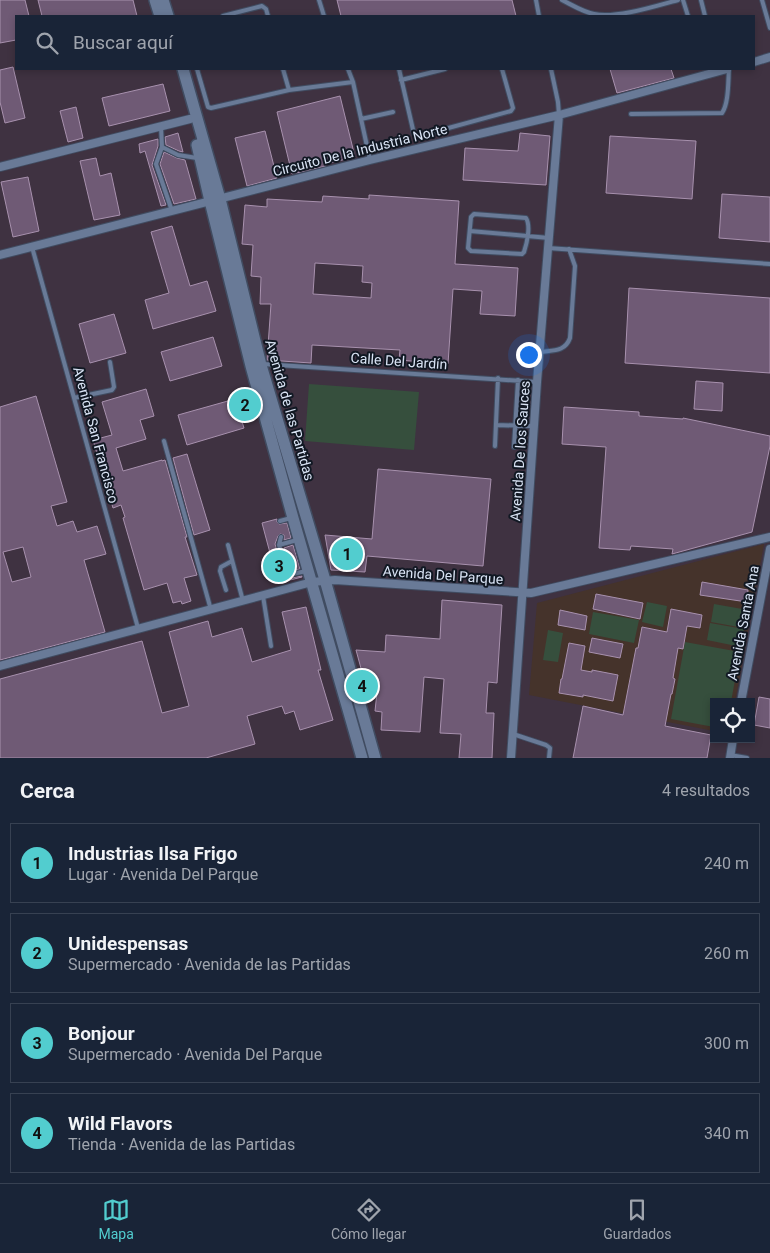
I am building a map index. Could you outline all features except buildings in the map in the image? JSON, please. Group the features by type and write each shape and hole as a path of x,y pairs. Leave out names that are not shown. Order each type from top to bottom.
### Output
{"main road":[{"path":"155,0 160,15"},
{"path":"163,0 168,15"},
{"name":"Avenida de las Partidas","path":"175,70 215,200 260,365 325,580 375,758"},
{"name":"Avenida de las Partidas","path":"183,70 215,200 251,366 362,758"}],"street":[{"path":"755,62 770,57"},
{"name":"Circuito De la Industria Norte","path":"0,255 370,160 559,115 724,70"},
{"name":"Avenida De los Sauces","path":"511,758 537,382 559,115"},
{"path":"0,167 190,119"},
{"name":"Avenida Del Parque","path":"0,666 312,582 325,580 531,593 770,537"},
{"name":"Avenida Santa Ana","path":"742,698 770,549"},
{"path":"730,756 733,743"}],"lane":[{"path":"319,0 324,15"},
{"path":"536,0 539,15"},
{"path":"562,0 587,12 602,15"},
{"path":"613,15 678,0"},
{"path":"683,0 688,15"},
{"path":"701,0 705,15"},
{"path":"762,0 770,28"},
{"path":"226,15 262,6 266,9 268,15"},
{"path":"197,70 208,106 211,108 289,90 353,82"},
{"path":"283,70 289,90"},
{"path":"348,70 353,82 370,160"},
{"path":"399,70 414,134 419,136 511,111 513,108 502,70"},
{"path":"401,80 441,70"},
{"path":"551,70 559,115"},
{"path":"631,114 722,113 725,109 727,97 728,70"},
{"path":"361,119 393,112"},
{"path":"160,127 162,147 156,164 172,211"},
{"path":"162,147 178,155 201,159"},
{"path":"474,214 526,218 528,221 527,236 525,251 522,254 471,251 468,248 471,217 474,214"},
{"path":"470,231 549,238"},
{"name":"Avenida San Francisco","path":"32,247 138,629"},
{"path":"548,248 770,264"},
{"path":"540,352 563,348 568,344 570,338 575,266 569,249"},
{"path":"74,398 112,390 114,387 110,362"},
{"name":"Calle Del Jardín","path":"260,365 498,378 537,382"},
{"path":"495,446 498,378"},
{"path":"514,447 518,380"},
{"path":"496,425 534,426"},
{"path":"164,441 211,610"},
{"path":"280,521 293,518"},
{"path":"281,537 280,545 288,576 308,571"},
{"path":"280,545 299,539"},
{"path":"228,545 243,601"},
{"path":"226,590 220,571 221,567 232,561"},
{"path":"263,596 272,646"},
{"path":"513,734 546,744 550,748 549,758"},
{"path":"730,756 747,758"}],"shaded area":[{"path":"0,0 770,0 770,758 0,758"},
{"path":"764,544 736,698 710,698 710,730 529,695 537,603"}],"green space":[{"path":"309,384 419,392 414,450 305,441"},
{"path":"647,602 667,606 663,627 642,622"},
{"path":"714,604 748,610 744,628 711,622"},
{"path":"593,612 639,620 634,643 589,634"},
{"path":"710,623 744,629 741,647 707,640"},
{"path":"548,630 563,633 558,662 543,660"},
{"path":"685,642 740,652 732,698 710,698 710,726 671,719"}],"place":[{"name":"Unidespensas","path":"245,405"},
{"name":"Industrias Ilsa Frigo","path":"347,554"},
{"name":"Bonjour","path":"279,566"},
{"name":"Wild Flavors","path":"362,686"}]}
